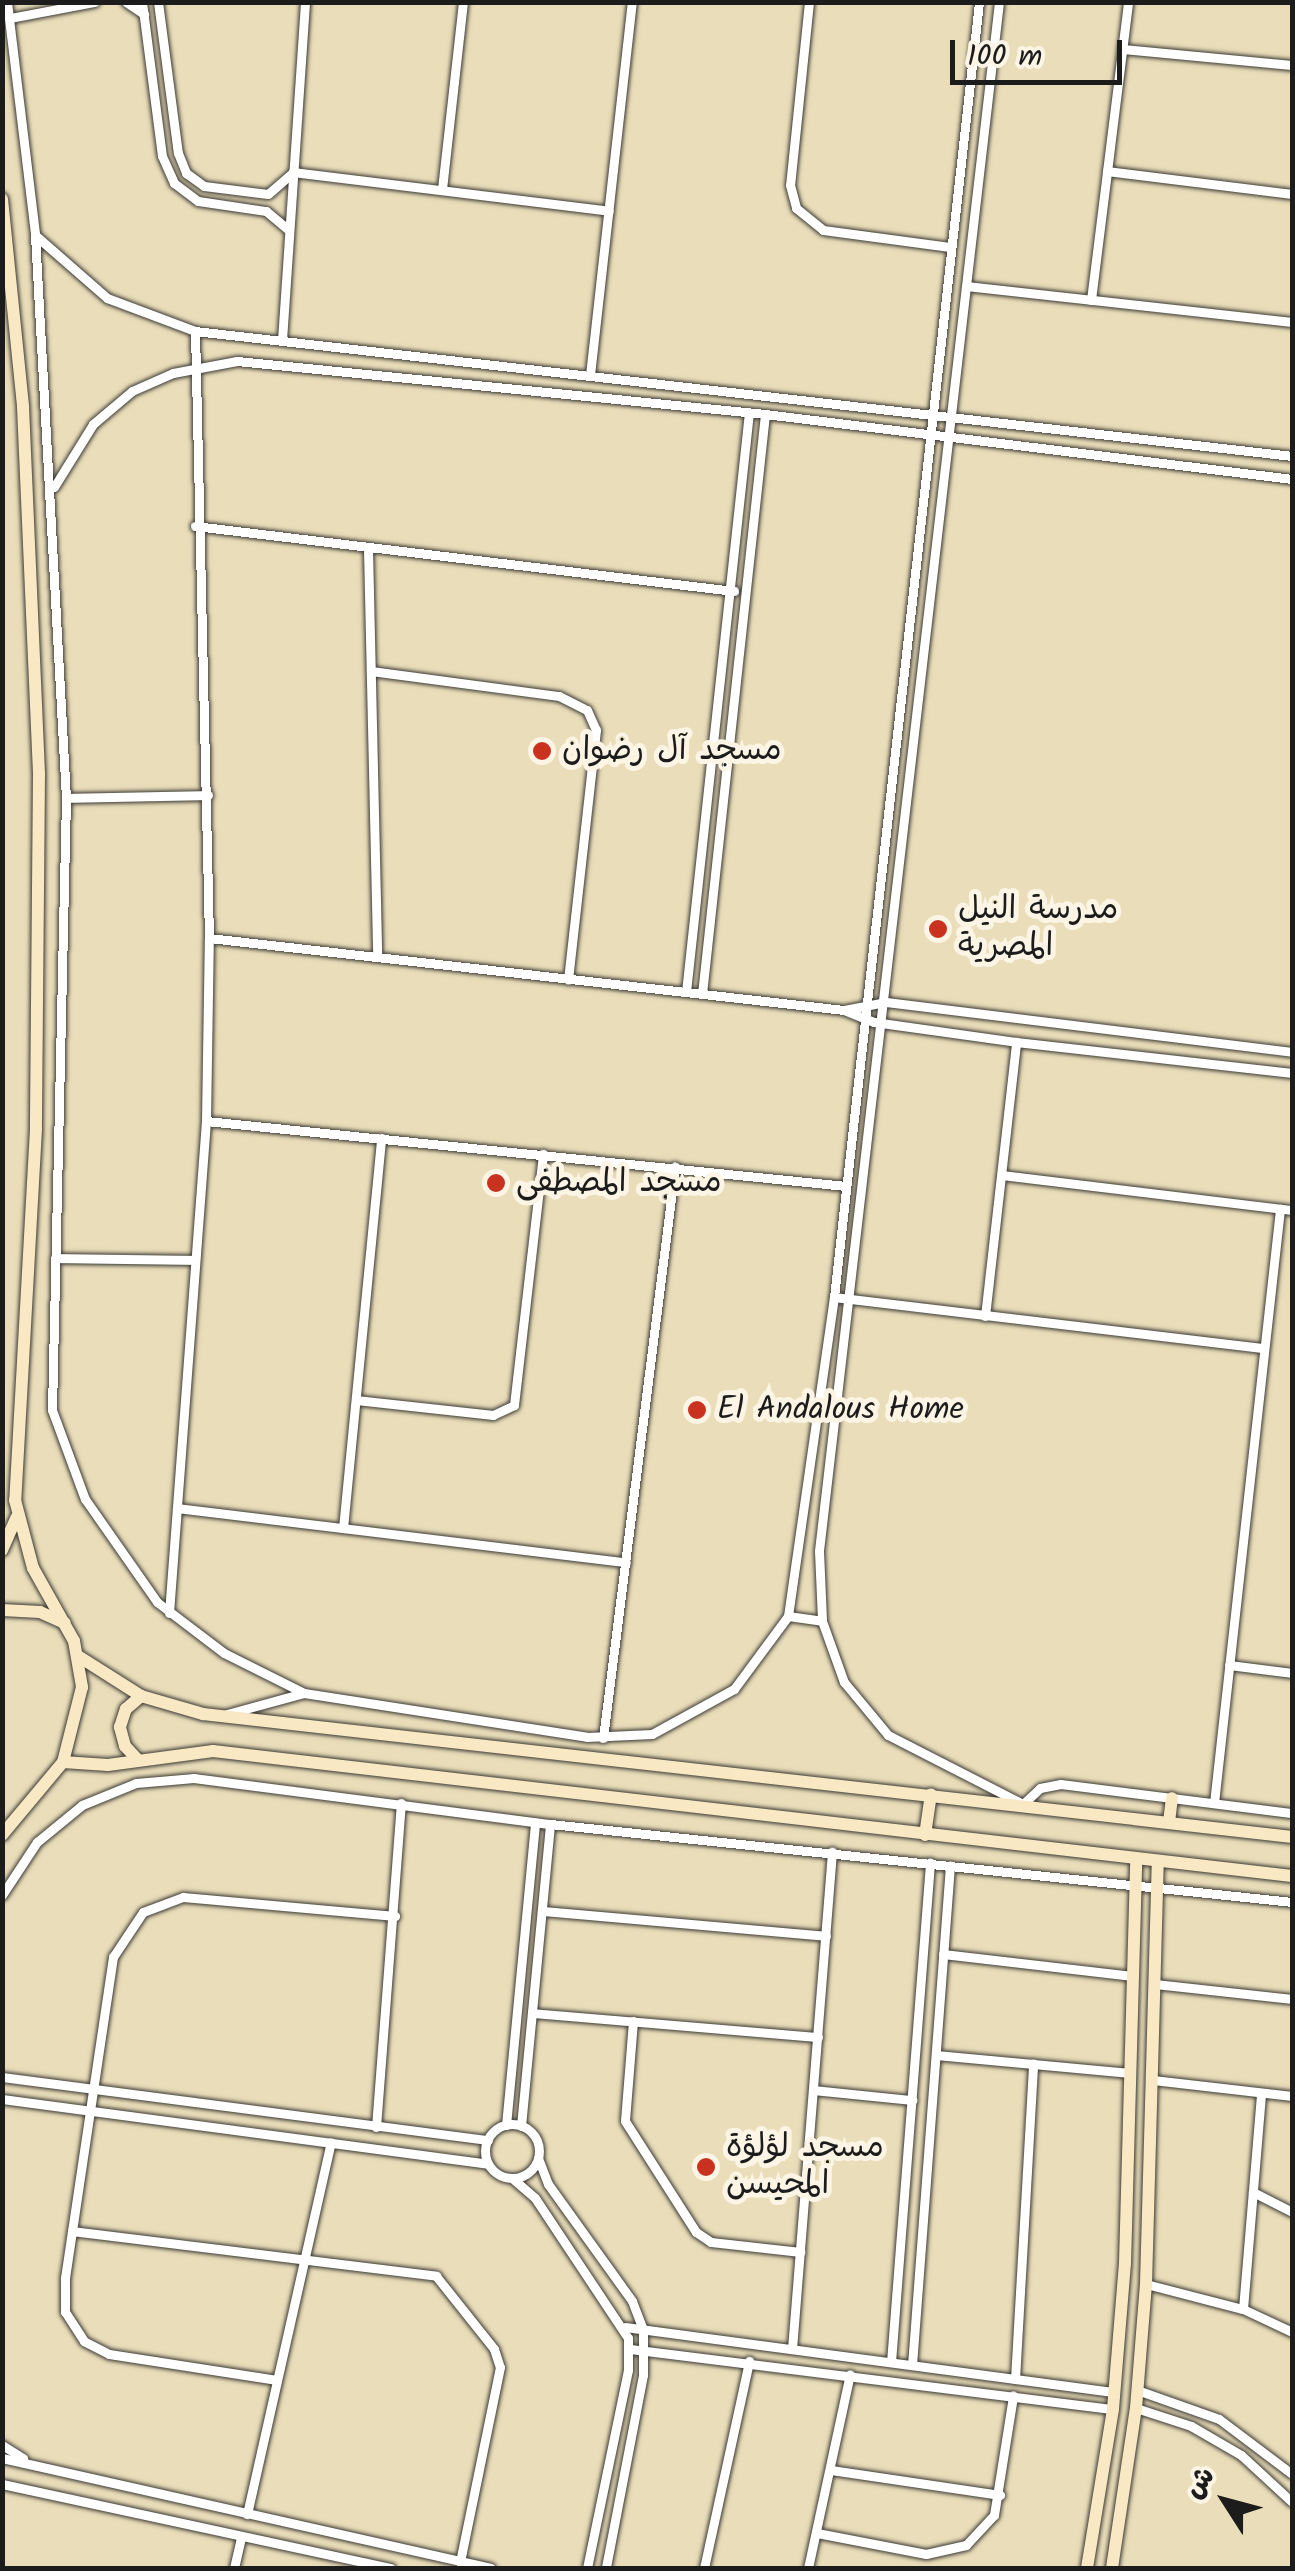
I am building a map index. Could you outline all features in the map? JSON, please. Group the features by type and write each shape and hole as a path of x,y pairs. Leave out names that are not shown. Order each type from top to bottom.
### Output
{"street":[{"path":"7,2 35,235 66,798 55,1258 48,1368 62,1448 105,1533 169,1613 224,1653 304,1693 603,1738 652,1734 711,1706 748,1675 788,1616 834,1296 979,2"},
{"path":"10,18 95,2"},
{"path":"126,2 143,8 162,156 174,183 198,201 266,211 290,230"},
{"path":"158,2 178,153 186,173 214,188 268,194 294,172 609,211"},
{"path":"282,340 305,2"},
{"path":"442,189 464,2"},
{"path":"590,374 632,2"},
{"path":"809,2 790,185 796,208 822,230 950,247"},
{"path":"999,2 886,1002 819,1551 822,1620 844,1682 888,1736 1023,1804"},
{"path":"1090,300 1128,2"},
{"path":"1122,49 1292,65 1292,52"},
{"path":"1107,171 1292,194"},
{"path":"2,198 28,480 40,812 36,1129 17,1517 33,1568 67,1624 78,1656 79,1718 62,1762 4,1830"},
{"path":"35,235 107,298 195,330 1292,456"},
{"path":"966,286 1292,322"},
{"path":"169,1613 206,1120 210,938 208,795 195,526 195,330"},
{"path":"52,490 77,444 112,406 155,379 193,367 237,361 749,412 951,440 1292,479"},
{"path":"526,390 528,368"},
{"path":"686,992 749,412"},
{"path":"702,994 766,414"},
{"path":"195,526 747,593"},
{"path":"368,550 376,957"},
{"path":"371,671 570,698 593,719 568,979"},
{"path":"66,798 208,795"},
{"path":"210,938 844,1010 864,1020 1016,1042 1292,1073"},
{"path":"844,1010 866,1002 886,1002 1292,1052"},
{"path":"985,1316 1016,1042"},
{"path":"206,1120 846,1186"},
{"path":"343,1528 381,1138"},
{"path":"356,1400 494,1415 514,1404 542,1154"},
{"path":"603,1738 675,1167"},
{"path":"1002,1176 1292,1210"},
{"path":"1214,1803 1280,1208"},
{"path":"55,1258 195,1260"},
{"path":"834,1296 1264,1348"},
{"path":"177,1508 626,1562"},
{"path":"2,1550 17,1517"},
{"path":"2,1610 40,1612 67,1624"},
{"path":"788,1616 822,1620"},
{"path":"78,1656 141,1696 220,1716 1292,1837"},
{"path":"1229,1666 1292,1673"},
{"path":"220,1716 304,1693"},
{"path":"138,1760 125,1746 120,1728 126,1709 141,1696"},
{"path":"62,1762 138,1760 213,1752 1292,1876"},
{"path":"2,1895 51,1828 100,1796 136,1783 194,1778 550,1824 1292,1902"},
{"path":"1023,1804 1054,1784 1292,1812"},
{"path":"925,1835 930,1794"},
{"path":"1169,1822 1172,1798"},
{"path":"376,2127 401,1803"},
{"path":"506,2125 535,1822"},
{"path":"521,2126 550,1824"},
{"path":"792,2349 832,1852"},
{"path":"1087,2568 1112,2409 1125,2263 1136,1859"},
{"path":"1112,2568 1136,2408 1146,2284 1158,1861"},
{"path":"891,2362 930,1863"},
{"path":"912,2365 950,1865"},
{"path":"277,2380 108,2354 84,2341 62,2295 113,1958 133,1921 156,1904 182,1897 395,1916"},
{"path":"542,1911 826,1936"},
{"path":"944,1954 1133,1976"},
{"path":"1155,1984 1292,1999"},
{"path":"532,2013 818,2037"},
{"path":"634,2020 625,2121 696,2232 711,2242 800,2252"},
{"path":"936,2055 1130,2073"},
{"path":"1014,2379 1033,2064"},
{"path":"2,2077 92,2093 488,2140 506,2125 521,2126 534,2137 548,2184 632,2301 643,2330 645,2349 606,2568"},
{"path":"1152,2080 1292,2096"},
{"path":"813,2090 912,2100"},
{"path":"1244,2309 1261,2093"},
{"path":"2,2099 488,2164 512,2178 535,2198 625,2327 630,2349 587,2568"},
{"path":"361,2146 363,2126"},
{"path":"488,2140 488,2164"},
{"path":"247,2514 331,2142"},
{"path":"512,2178 531,2170 538,2158"},
{"path":"1253,2192 1292,2212"},
{"path":"72,2232 436,2276 494,2349 500,2368 460,2562"},
{"path":"1125,2263 1147,2264"},
{"path":"1146,2284 1244,2309 1292,2332"},
{"path":"625,2327 1113,2392"},
{"path":"630,2349 749,2360 1112,2409"},
{"path":"704,2568 749,2360"},
{"path":"808,2568 850,2374"},
{"path":"1138,2390 1219,2419 1292,2474"},
{"path":"816,2533 946,2552 982,2532 1000,2495 1014,2396"},
{"path":"1136,2408 1191,2426 1241,2455 1292,2502"},
{"path":"2,2446 39,2465"},
{"path":"2,2458 491,2568"},
{"path":"830,2470 1000,2495"},
{"path":"2,2484 391,2568"},
{"path":"2,2494 26,2489"},
{"path":"234,2568 241,2537"},
{"path":"1080,2568 1090,2554"}],"place":[{"name":"مسجد آل رضوان","path":"542,751"},
{"name":"مدرسة النيل المصرية","path":"938,929"},
{"name":"مسجد المصطفى","path":"496,1183"},
{"name":"El Andalous Home","path":"697,1410"},
{"name":"مسجد لؤلؤة المحيسن","path":"706,2167"}]}
